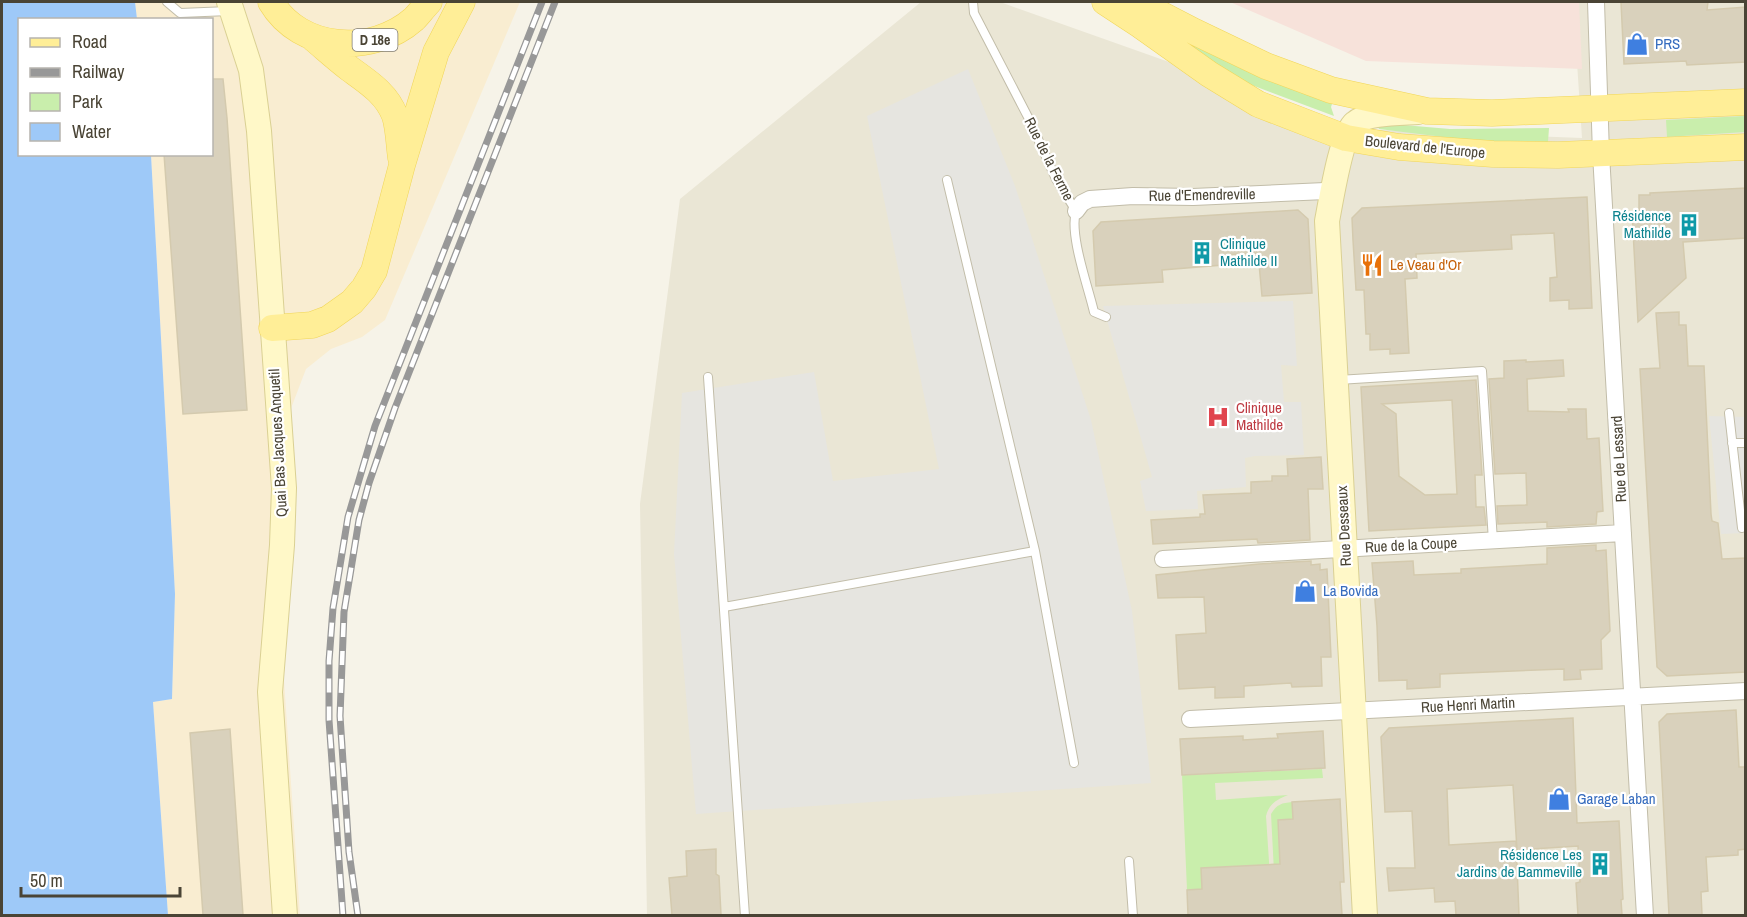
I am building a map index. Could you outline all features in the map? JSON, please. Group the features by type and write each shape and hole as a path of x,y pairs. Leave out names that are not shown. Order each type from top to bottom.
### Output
{"main road":[{"path":"271,2 294,27 309,35 377,89 395,117 402,165"},
{"name":"D 18e","path":"309,35 333,43 365,42 383,37 414,19 429,2"},
{"path":"272,328 312,325 328,319 352,303 374,271 402,165 436,52 462,2"},
{"name":"Boulevard de l'Europe","path":"1106,2 1209,74 1258,104 1346,138 1399,147 1493,154 1558,155 1746,147"},
{"path":"1137,2 1266,66 1331,90 1427,111"},
{"name":"Quai Bas Jacques Anquetil","path":"231,6 251,70 259,131 284,488 282,545 270,692 285,915"},
{"path":"1346,138 1353,123 1366,117 1427,111 1492,113 1746,102"},
{"name":"Rue Desseaux","path":"1346,138 1327,221 1365,915"}],"street":[{"name":"Rue de Lessard","path":"1596,2 1601,153 1646,915"},
{"name":"Rue d'Emendreville","path":"1076,211 1082,203 1100,198 1193,197 1325,191 1333,194"},
{"name":"Rue de la Coupe","path":"1163,560 1623,533"},
{"name":"Rue Henri Martin","path":"1190,719 1746,691"}],"lane":[{"path":"167,2 180,14 231,6"},
{"name":"Rue de la Ferme","path":"973,2 974,14 1029,119 1056,179 1076,211 1074,233 1094,312 1106,317"},
{"path":"947,180 1035,551 1074,763"},
{"path":"1336,380 1482,371 1493,541"},
{"path":"708,377 745,915"},
{"path":"1729,413 1732,443 1742,492 1742,528"},
{"path":"1732,443 1746,443"},
{"path":"724,607 1035,551"},
{"path":"1130,861 1133,915"}],"shaded area":[{"path":"135,2 520,2 385,320 362,337 331,349 306,369 290,411 292,528 290,589 282,651 300,915 168,915 153,702 172,699 175,594 151,156 213,156 213,18 137,18"},
{"path":"921,2 1000,2 1358,129 1582,138 1573,2 1745,2 1745,915 647,916 640,504 680,199"},
{"path":"1230,2 1579,2 1582,69 1366,61"},
{"path":"968,69 1015,186 1091,420 1132,611 1151,783 696,814 674,554 682,393 814,372 833,481 939,469 867,116"},
{"name":"Clinique Mathilde","path":"1293,301 1297,366 1281,365 1284,402 1301,402 1304,455 1245,458 1246,487 1197,491 1198,509 1146,511 1140,481 1152,477 1103,306"},
{"path":"1709,416 1745,417 1745,533 1721,534"}],"green space":[{"path":"1172,34 1334,98 1331,107 1334,116 1231,75"},
{"path":"1745,116 1745,132 1667,137 1666,120"},
{"path":"1380,123 1450,129 1549,128 1548,142 1476,141 1379,129"},
{"path":"1322,769 1323,778 1215,783 1216,800 1288,795 1274,803 1266,816 1271,892 1187,890 1182,775"},
{"path":"1292,802 1293,819 1278,820 1281,890 1275,891 1271,814 1280,805"}],"water":[{"path":"2,2 135,2 137,18 18,18 18,156 151,156 175,594 172,699 153,702 168,915 2,915"}],"building":[{"path":"1621,2 1708,2 1707,10 1746,7 1746,62 1687,65 1686,61 1624,64"},
{"path":"213,79 223,79 247,410 183,414 164,156 213,156"},
{"name":"Résidence Mathilde","path":"1746,188 1746,238 1683,242 1686,278 1638,322 1632,212 1639,211 1639,195"},
{"path":"1587,197 1592,308 1569,309 1569,300 1550,301 1550,278 1557,277 1554,233 1511,235 1512,249 1416,254 1417,278 1405,279 1409,353 1390,354 1390,349 1370,350 1370,334 1366,334 1364,290 1356,290 1353,240 1352,218 1362,208"},
{"name":"Clinique Mathilde II","path":"1298,210 1308,219 1312,293 1262,296 1258,253 1222,255 1223,265 1162,270 1163,282 1096,286 1093,231 1101,222"},
{"path":"1679,312 1679,325 1686,325 1688,366 1704,366 1711,514 1712,521 1718,523 1722,559 1746,558 1746,672 1667,676 1657,667 1640,369 1660,368 1656,313"},
{"path":"1526,360 1526,362 1563,360 1564,376 1527,379 1528,411 1569,412 1568,409 1586,409 1587,439 1599,438 1603,511 1597,512 1596,524 1547,527 1547,522 1498,524 1497,506 1527,505 1526,473 1495,474 1489,379 1504,378 1504,361"},
{"path":"1476,380 1482,475 1475,475 1476,507 1484,507 1486,525 1369,531 1361,387","holes":["1452,400 1457,494 1425,495 1399,476 1396,414 1382,404"]},
{"path":"1321,457 1323,489 1308,489 1310,540 1258,543 1257,539 1153,544 1151,520 1200,517 1200,514 1205,514 1203,495 1251,493 1251,482 1272,481 1272,476 1288,476 1287,459"},
{"path":"1596,545 1596,551 1606,550 1610,631 1601,640 1602,669 1580,670 1581,679 1564,680 1564,669 1440,674 1440,687 1407,689 1407,680 1379,681 1372,563 1413,561 1414,575 1461,573 1461,569 1547,564 1547,548"},
{"path":"1311,561 1311,565 1320,564 1320,570 1327,569 1331,657 1321,657 1322,686 1292,687 1291,683 1244,686 1244,697 1215,698 1215,687 1179,689 1176,635 1206,633 1204,597 1158,598 1156,575"},
{"path":"1736,710 1739,767 1746,767 1746,849 1738,850 1738,855 1706,857 1708,891 1701,892 1702,915 1669,915 1659,722 1667,714"},
{"path":"1573,718 1577,823 1619,821 1622,915 1578,915 1576,883 1580,882 1578,846 1517,850 1513,785 1447,789 1449,845 1516,841 1519,915 1456,915 1455,901 1435,902 1434,888 1389,891 1387,868 1415,868 1412,811 1385,812 1381,737 1389,728"},
{"path":"230,729 243,915 203,915 190,733"},
{"path":"1323,731 1325,768 1182,775 1180,739 1243,736 1243,740 1278,738 1277,734"},
{"path":"1340,799 1344,882 1340,882 1342,915 1188,915 1187,890 1202,889 1201,868 1280,864 1278,820 1293,819 1292,802"},
{"path":"716,849 716,874 719,876 721,915 672,915 669,878 687,876 686,851"}],"railway":[{"path":"343,916 329,720 329,661 333,608 348,517 375,426 542,2"},
{"path":"358,916 349,852 340,716 344,612 359,520 369,483 395,408 555,2"}],"place":[{"name":"PRS","path":"1637,44"},
{"name":"Résidence Mathilde","path":"1689,225"},
{"name":"Clinique Mathilde II","path":"1202,253"},
{"name":"Le Veau d'Or","path":"1372,265"},
{"name":"Clinique Mathilde","path":"1218,417"},
{"name":"La Bovida","path":"1305,591"},
{"name":"Garage Laban","path":"1559,799"},
{"name":"Résidence Les Jardins de Bammeville","path":"1600,864"}]}
